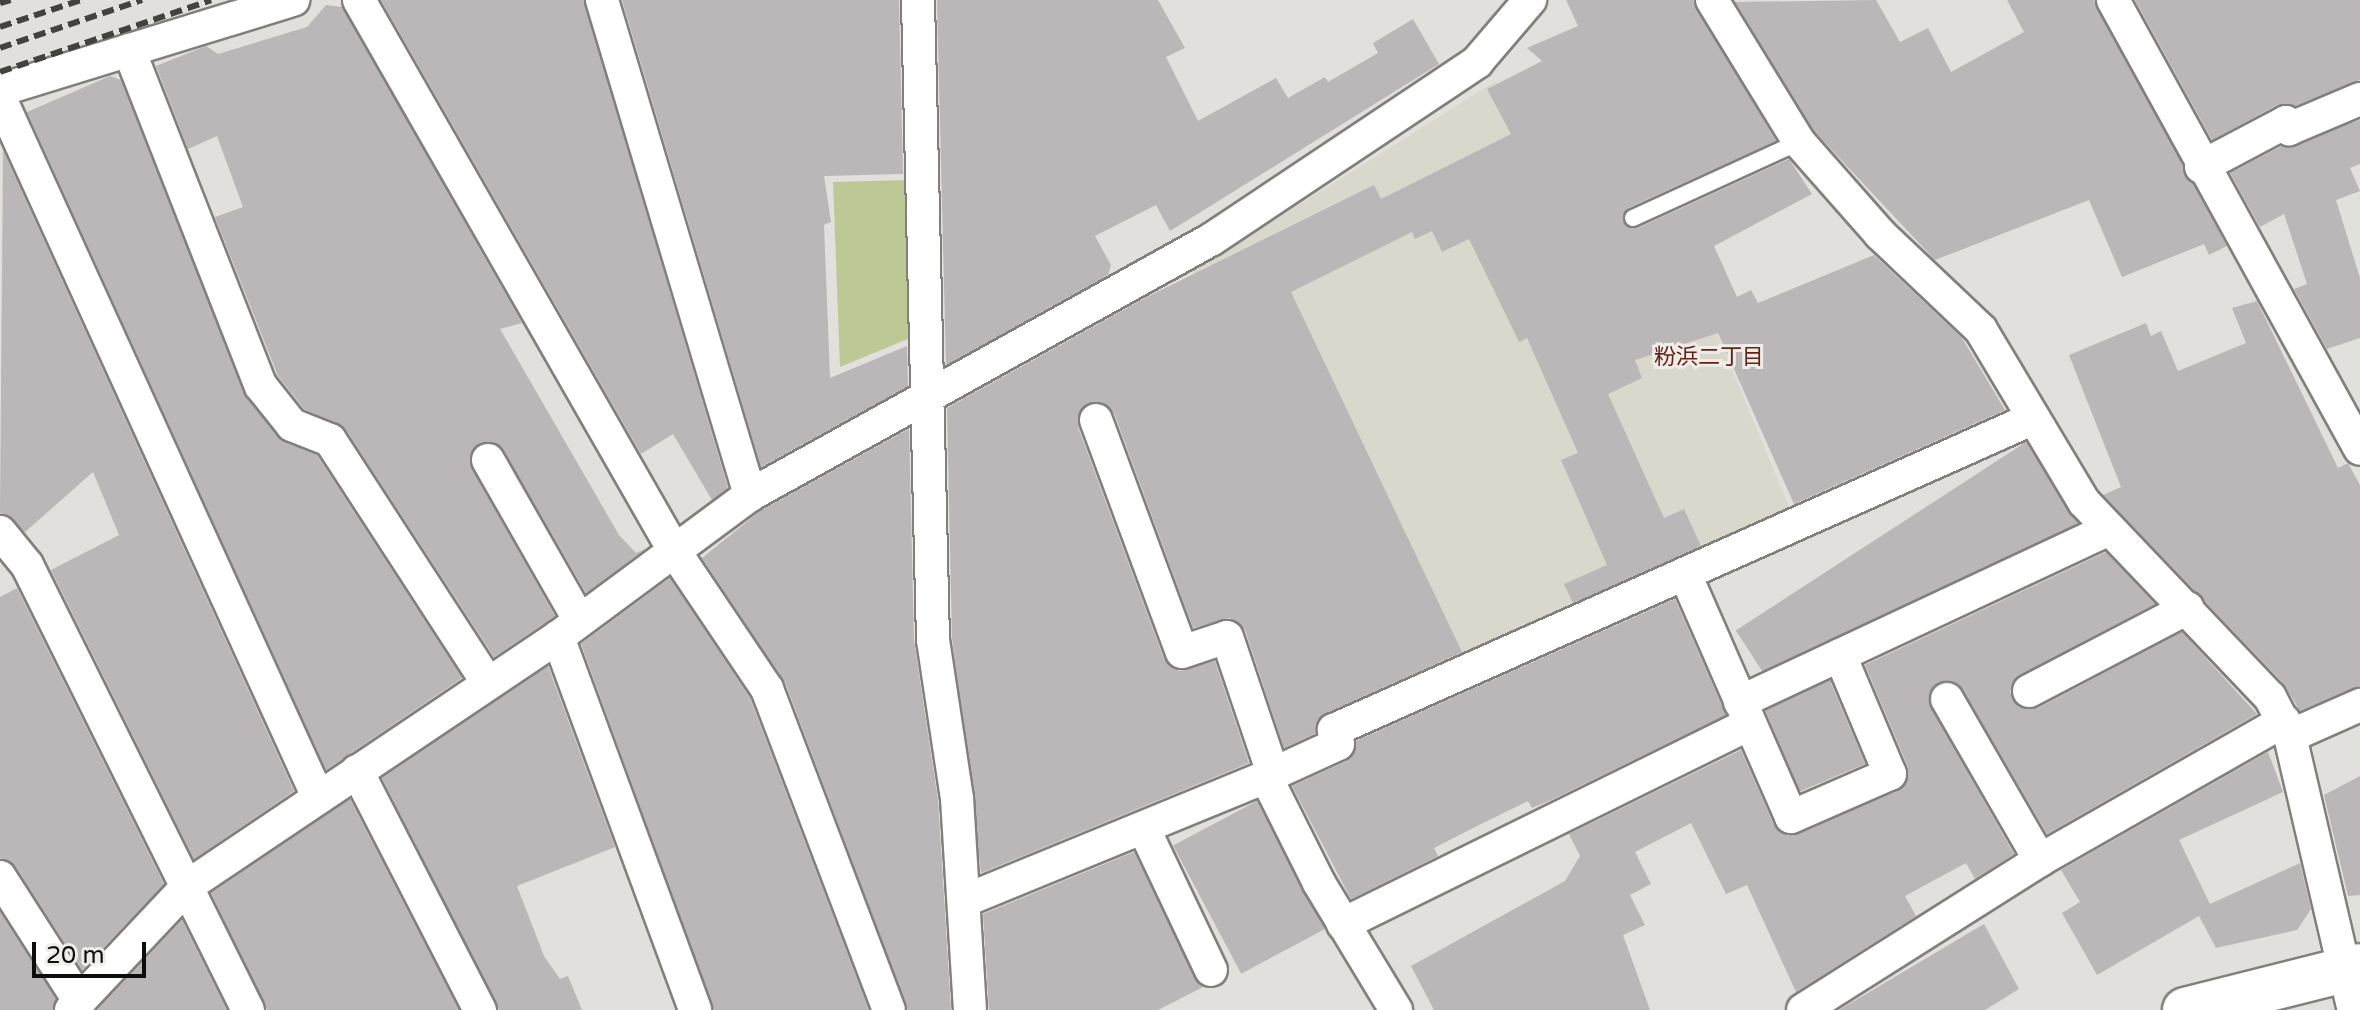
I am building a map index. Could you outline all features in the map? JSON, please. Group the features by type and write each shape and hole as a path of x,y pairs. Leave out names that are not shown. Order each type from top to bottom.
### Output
{"highway":[{"path":"2185,1010 2352,982"}],"street":[{"path":"293,0 129,50 1,106 318,797"},
{"path":"359,0 675,552 767,689 889,1010"},
{"path":"602,0 750,495"},
{"path":"918,0 930,398 933,640 966,900 970,1010"},
{"path":"0,877 76,1006 189,885 569,629 750,495 930,398 1252,212 1477,62 1530,0"},
{"path":"1712,0 1799,142 1880,234 1981,330 2032,419 2108,530 2235,653 2287,728 2352,982"},
{"path":"2113,0 2201,167 2360,449"},
{"path":"129,50 261,386 292,425 330,440 488,683"},
{"path":"2201,167 2286,122 2289,129 2360,99"},
{"path":"966,900 1144,829 1338,744 1334,730 2032,419"},
{"path":"1096,420 1182,652 1227,637 1269,775 1343,924 1396,1010"},
{"path":"488,460 569,629 695,1010"},
{"path":"1343,924 1745,713 1840,655 2108,530"},
{"path":"0,532 27,565 189,885 248,1010"},
{"path":"1685,574 1791,817 1890,774 1840,655"},
{"path":"2029,691 2188,608"},
{"path":"1947,699 2040,860"},
{"path":"1803,1010 2040,860 2287,728 2360,705"},
{"path":"357,771 480,1010"},
{"path":"1144,829 1211,970"}],"lane":[{"path":"1633,218 1799,142"}],"shaded area":[{"path":"1496,81 1604,307 1704,302 1792,514 1320,726 1283,465 1192,272"}],"green space":[{"path":"909,180 910,338 840,367 833,182"}],"building":[{"path":"381,0 584,0 728,488 712,500 673,434 641,454"},
{"path":"622,0 899,0 903,174 824,176 831,222 824,225 830,378 907,346 908,386 761,467"},
{"path":"937,0 1158,0 1185,48 1166,57 1198,121 1276,78 1288,98 1325,77 1328,82 1378,53 1373,43 1413,19 1439,64 1170,231 1156,205 1095,236 1111,265 1108,275 946,365"},
{"path":"1566,0 1693,0 1776,141 1628,208 1626,226 1638,228 1789,159 1812,194 1714,246 1737,297 1751,290 1758,303 1874,255 1962,338 2005,410 1794,504 1718,333 1635,360 1642,378 1608,394 1664,518 1684,509 1701,546 1573,603 1564,584 1607,565 1561,460 1578,453 1527,338 1519,342 1469,239 1442,252 1432,231 1415,239 1412,232 1291,292 1462,652 1326,713 1316,733 1284,748 1245,630 1230,618 1193,628 1114,413 1089,403 1078,427 1164,659 1179,671 1215,661 1249,763 981,873 952,638 947,408 1147,297 1374,185 1381,199 1511,134 1487,89 1542,61 1527,48 1578,26"},
{"path":"1876,0 1900,42 1928,28 1951,72 2024,32 2007,0 2094,0 2227,246 2209,255 2204,244 2122,277 2089,200 1935,260 1814,131 1735,2"},
{"path":"2135,0 2360,0 2360,80 2295,106 2277,105 2212,140"},
{"path":"326,5 342,7 522,323 500,329 619,535 636,553 645,549 586,593 504,451 478,444 472,469 555,616 494,657 346,430 304,409 278,376 215,217 243,207 217,136 188,149 156,66 206,46 218,54 307,27"},
{"path":"110,76 121,80 246,397 278,437 317,455 462,678 326,770 27,112"},
{"path":"2360,120 2360,164 2350,168 2360,191 2336,200 2360,278 2360,338 2327,349 2294,289 2307,284 2284,214 2260,227 2230,173 2282,146"},
{"path":"3,150 294,791 194,859 51,570 119,535 93,472 25,532 0,513"},
{"path":"2257,301 2338,468 2348,463 2360,485 2360,686 2300,711 2284,684 2103,495 2121,487 2069,355 2146,323 2151,336 2161,331 2178,371 2246,343 2232,308"},
{"path":"909,429 914,640 938,800 951,1010 908,1010 785,682 702,558 760,511"},
{"path":"2026,442 2078,523 1788,711 1736,630"},
{"path":"2106,552 2155,604 2020,675 2010,691 2018,707 2038,708 2182,632 2257,714 2047,834 1963,690 1938,682 1931,708 2014,854 1975,879 1966,863 1905,896 1916,916 1796,992 1747,885 1726,894 1691,823 1635,852 1651,884 1630,895 1645,925 1623,935 1650,1010 1434,1010 1411,966 1565,881 1580,856 1569,834 1741,750 1774,825 1788,836 1898,791 1908,767 1865,665"},
{"path":"670,578 750,698 869,1010 714,1010 581,644"},
{"path":"17,588 164,884 82,970 16,867 0,858 0,597"},
{"path":"1675,599 1726,715 1551,800 1532,808 1528,801 1477,826 1434,848 1438,856 1351,899 1292,786 1347,761 1356,741"},
{"path":"548,666 615,847 517,886 544,956 560,979 568,976 582,1010 499,1010 382,778"},
{"path":"1830,681 1865,764 1800,792 1765,709"},
{"path":"2268,752 2283,792 2179,840 2210,904 2300,863 2311,909 2297,930 2216,948 2199,916 2097,975 2062,913 2080,902 2061,870"},
{"path":"2360,776 2360,895 2348,896 2324,795"},
{"path":"350,799 459,1010 267,1010 211,893"},
{"path":"1257,801 1325,929 1241,974 1173,846"},
{"path":"1134,852 1203,987 1158,1010 989,1010 983,914"},
{"path":"0,912 56,999 53,1010 0,1010"},
{"path":"182,920 227,1010 97,1010"},
{"path":"1984,924 2019,989 1985,1010 1839,1010"}],"railway":[{"path":"0,3 11,0"},
{"path":"0,27 81,0"},
{"path":"0,48 142,0"},
{"path":"0,72 211,0"}],"district":[{"name":"粉浜二丁目","path":"1709,358"}]}
